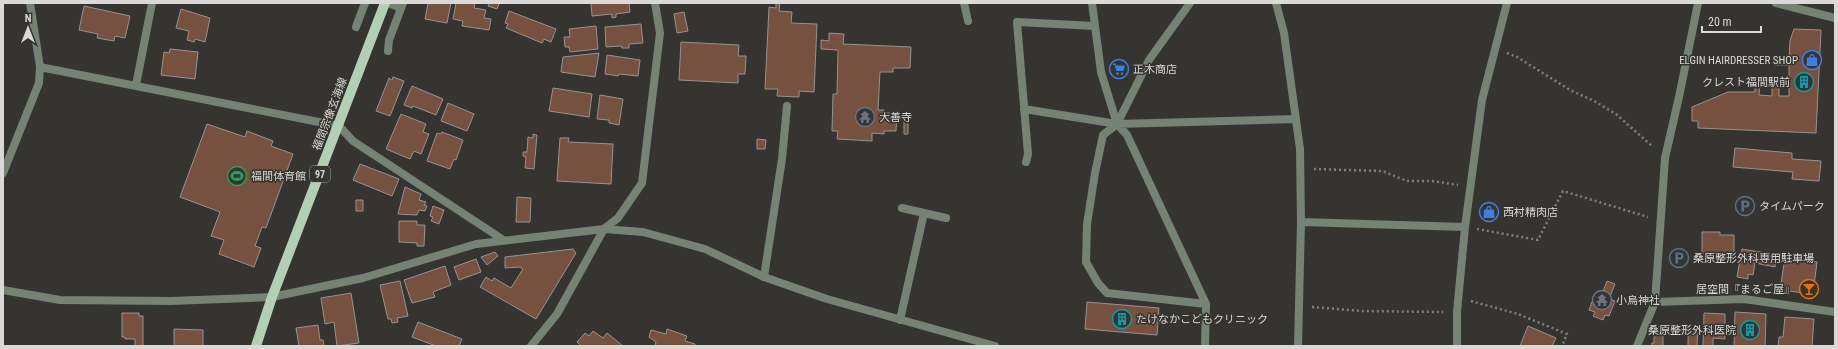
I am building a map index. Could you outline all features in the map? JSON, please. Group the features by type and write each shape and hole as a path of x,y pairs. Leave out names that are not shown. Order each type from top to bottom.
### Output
{"main road":[{"name":"福間宗像玄海線","path":"256,346 272,297 385,3"}],"street":[{"path":"3,174 39,83 40,67 30,3"},
{"path":"136,85 152,3"},
{"path":"356,27 365,3"},
{"path":"388,3 402,5 390,40 388,51"},
{"path":"531,346 557,314 604,229 618,218 642,183 660,33 655,3"},
{"path":"964,3 968,21"},
{"path":"1092,3 1101,72 1117,124 1127,135 1206,304 1205,346"},
{"path":"1190,3 1149,60 1117,124 1103,135 1087,224 1086,262 1098,283 1107,293 1206,304"},
{"path":"1276,3 1284,33 1300,149 1301,222 1298,346"},
{"path":"1456,346 1458,298 1465,227 1482,100 1507,3"},
{"path":"1636,346 1654,302 1662,175 1680,97 1698,3"},
{"path":"1776,3 1835,18"},
{"path":"1026,162 1028,154 1017,22 1095,26"},
{"path":"40,67 339,126 353,142 502,239"},
{"path":"764,277 782,159 787,106"},
{"path":"1024,109 1117,124 1296,119"},
{"path":"902,208 946,218"},
{"path":"900,320 924,213"},
{"path":"1301,222 1465,227"},
{"path":"3,290 60,300 171,301 272,297 363,278 476,244 502,239 604,229 643,232 705,249 764,277 827,300 995,346"},
{"path":"1654,302 1744,300 1835,312"}],"path":[{"path":"1496,48 1517,57 1570,90 1594,100 1616,114 1665,158"},
{"path":"1300,169 1382,171 1407,181 1432,181 1470,188"},
{"path":"1465,227 1538,240 1563,191 1660,221"},
{"path":"1458,298 1518,314 1566,334 1562,346"},
{"path":"1300,305 1362,311 1457,312"}],"building":[{"path":"428,3 451,3 447,23 425,19"},
{"path":"456,3 475,3 474,8 486,10 484,18 491,19 489,30 462,26 463,21 453,19"},
{"path":"489,3 499,4 497,9 488,6"},
{"path":"591,3 629,3 630,12 616,14 616,17 612,18 612,14 592,16"},
{"path":"776,3 780,3 779,11 792,12 791,23 817,24 814,92 799,91 799,97 777,96 778,89 765,89 769,7 776,8"},
{"path":"84,6 130,16 125,38 115,36 114,41 97,38 98,34 79,30"},
{"path":"181,9 210,18 205,42 195,39 194,42 187,40 189,31 176,28"},
{"path":"509,11 556,29 551,42 544,39 542,43 506,28 508,24 505,23"},
{"path":"684,12 688,31 677,33 674,14"},
{"path":"641,24 643,43 629,44 629,48 622,48 621,46 606,47 605,27"},
{"path":"596,26 598,49 570,52 569,47 565,47 564,37 570,37 569,29"},
{"name":"クレスト福間駅前","path":"1794,29 1821,30 1816,133 1698,128 1698,121 1692,121 1692,107 1728,92 1755,92 1755,79 1760,79 1759,95 1772,96 1772,85 1779,85 1779,96 1789,96 1789,65 1775,65 1775,60 1789,61 1790,41"},
{"path":"829,33 844,34 843,44 911,47 910,68 893,68 893,72 880,72 878,110 884,110 884,113 897,113 896,131 884,131 884,134 872,133 872,141 837,139 838,131 832,131 833,94 837,94 838,50 821,49 821,40 829,41"},
{"path":"681,42 739,45 738,56 746,56 745,74 738,74 738,83 679,80"},
{"path":"170,49 198,52 195,79 161,75 164,52 169,53"},
{"path":"599,53 595,77 561,72 563,57"},
{"path":"607,55 640,60 638,76 619,74 618,76 605,74"},
{"path":"393,77 404,81 390,116 376,111 389,78 392,80"},
{"path":"412,86 443,99 436,115 413,106 412,108 404,105"},
{"path":"553,88 592,94 589,117 549,111"},
{"path":"600,95 623,99 619,125 609,123 609,120 597,119"},
{"path":"448,103 474,114 467,131 441,121"},
{"path":"401,114 426,124 423,132 429,134 421,154 414,151 410,159 386,149"},
{"path":"904,120 908,120 908,134 904,134"},
{"name":"福間体育館","path":"207,124 245,137 247,131 273,141 271,146 293,154 266,228 262,227 255,246 261,248 254,267 219,254 224,240 211,236 220,212 180,197"},
{"path":"442,132 463,140 456,160 454,159 450,169 427,161 437,133 441,134"},
{"path":"533,134 537,135 534,169 525,168 526,157 523,156 523,152 527,152 528,137 533,138"},
{"path":"560,138 569,138 568,142 613,144 611,184 557,181"},
{"path":"757,139 766,140 765,149 757,149"},
{"path":"1735,148 1792,153 1792,159 1821,161 1819,181 1792,179 1793,172 1733,167"},
{"path":"360,164 399,179 392,196 353,180"},
{"path":"405,187 421,194 419,200 426,202 424,205 427,206 425,211 419,210 417,215 398,214"},
{"path":"517,197 531,198 530,222 516,222"},
{"path":"356,200 363,200 363,211 356,211"},
{"path":"433,206 444,210 439,224 431,221 433,217 430,216"},
{"path":"399,221 417,221 417,225 425,225 424,246 417,246 417,243 399,242"},
{"path":"1702,232 1720,232 1720,235 1734,235 1734,257 1710,257 1710,263 1702,263"},
{"path":"573,249 576,253 536,319 480,287 486,277 492,281 494,278 511,288 523,269 520,267 505,268 505,257"},
{"path":"1742,249 1777,255 1775,267 1755,263 1753,275 1748,274 1748,279 1737,277"},
{"path":"495,252 498,256 487,265 481,257"},
{"path":"1785,258 1817,262 1813,294 1780,290"},
{"path":"476,259 481,272 459,280 454,267"},
{"path":"445,266 451,285 433,292 435,297 412,303 404,280"},
{"path":"400,281 408,316 397,318 398,322 392,323 391,319 388,319 380,285"},
{"name":"小烏神社","path":"1607,281 1615,284 1609,299 1615,301 1609,316 1605,315 1603,320 1593,316 1595,312 1589,310 1595,294 1601,297"},
{"path":"351,293 359,343 337,346 334,322 325,324 321,298"},
{"name":"たけなかこどもクリニック","path":"1087,302 1159,308 1157,335 1085,329"},
{"name":"桑原整形外科医院","path":"1735,312 1766,314 1765,346 1734,346"},
{"path":"122,313 139,313 139,316 143,316 143,346 135,346 135,339 125,339 125,337 122,337"},
{"path":"1704,313 1725,314 1725,339 1713,338 1713,346 1703,346"},
{"path":"1785,317 1814,319 1812,346 1778,346 1779,337 1783,337"},
{"path":"418,322 462,339 459,346 436,346 412,337"},
{"path":"318,325 320,340 323,340 324,346 299,346 296,328"},
{"path":"1528,326 1556,338 1552,346 1520,346"},
{"path":"1659,326 1663,326 1663,346 1651,346 1652,343 1654,343 1654,333 1659,333"},
{"path":"1688,328 1698,328 1697,346 1688,346"},
{"path":"174,329 203,330 203,346 174,346"},
{"path":"667,329 687,336 685,341 695,344 695,346 655,346 656,342 649,337 651,330 666,334"},
{"path":"593,331 603,338 607,333 623,346 581,346 577,342 585,333 589,336"}],"place":[{"name":"ELGIN HAIRDRESSER SHOP","path":"1812,60"},
{"name":"正木商店","path":"1119,69"},
{"name":"クレスト福間駅前","path":"1804,82"},
{"name":"大善寺","path":"865,117"},
{"name":"福間体育館","path":"237,176"},
{"name":"タイムパーク","path":"1745,206"},
{"name":"西村精肉店","path":"1489,212"},
{"name":"桑原整形外科専用駐車場","path":"1679,258"},
{"name":"居空間『まるご屋』","path":"1809,289"},
{"name":"小烏神社","path":"1602,300"},
{"name":"たけなかこどもクリニック","path":"1122,319"},
{"name":"桑原整形外科医院","path":"1750,330"}]}
